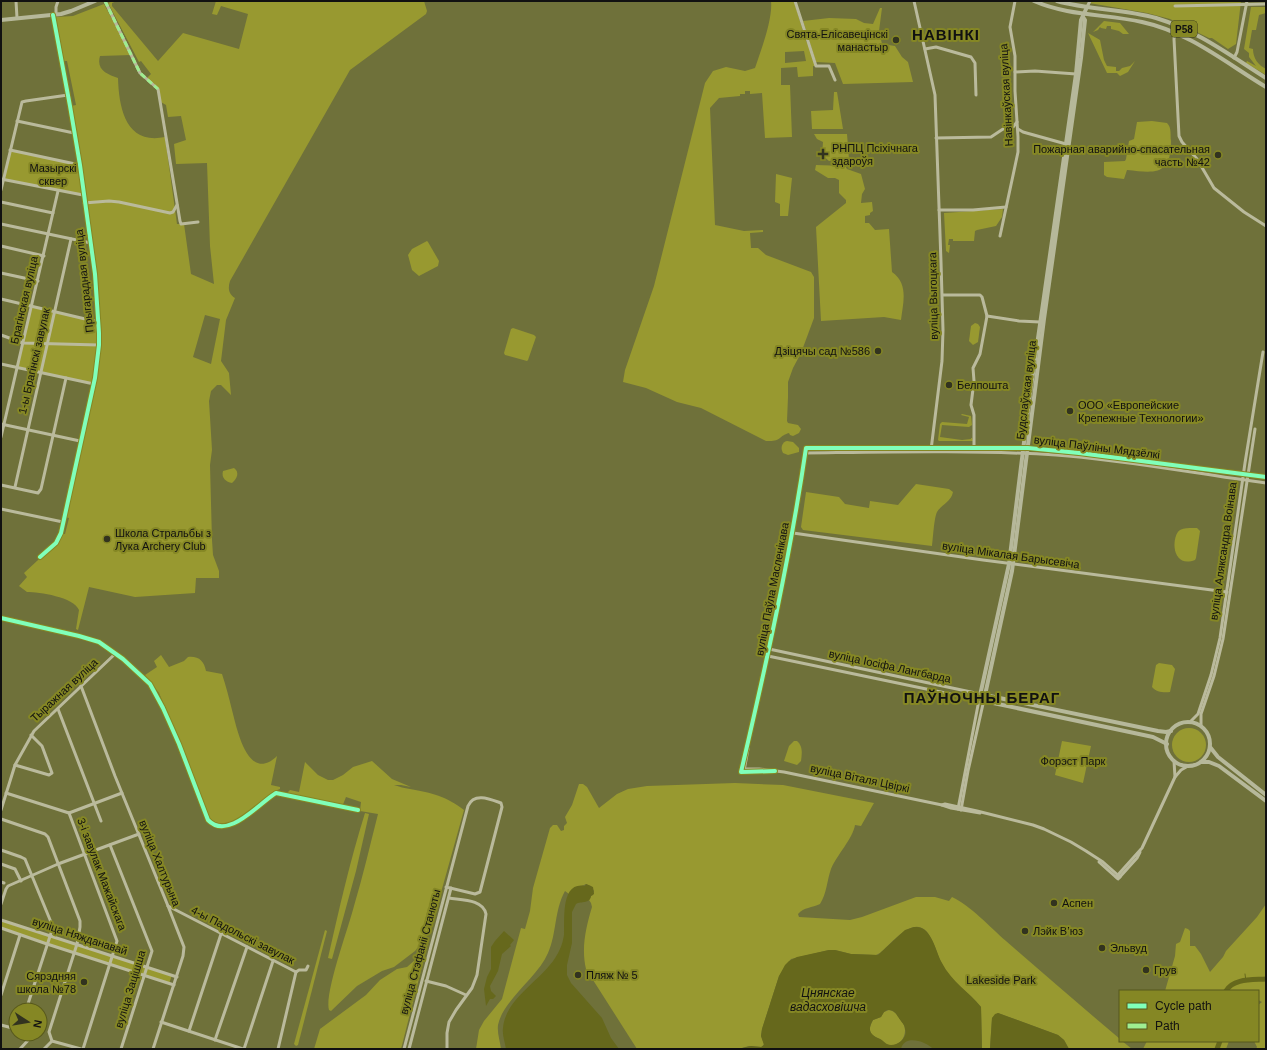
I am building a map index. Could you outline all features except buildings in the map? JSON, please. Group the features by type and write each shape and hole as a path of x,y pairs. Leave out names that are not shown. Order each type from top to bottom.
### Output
{"main road":[{"path":"1,20 54,15 71,11 95,1"},
{"name":"Р58","path":"1034,1 1084,16 1141,22 1175,33 1192,40 1266,87"},
{"name":"Р58","path":"1057,1 1156,18 1202,38 1266,78"},
{"path":"1084,16 1087,7"},
{"path":"1127,20 1128,13"},
{"name":"Будслаўская вуліца","path":"1026,448 1040,322 1076,74 1081,20 1084,16"},
{"name":"Будслаўская вуліца","path":"981,701 1011,564 1025,454 1081,58 1085,20 1084,16"},
{"path":"1231,65 1234,58"},
{"name":"вуліца Іосіфа Лангбарда","path":"983,695 1158,731 1171,731"},
{"name":"вуліца Іосіфа Лангбарда","path":"981,701 1153,737 1167,744"},
{"path":"1200,762 1207,756 1210,747 1208,734 1198,724 1190,722 1180,724 1171,731 1168,737 1168,754 1174,761 1182,766 1188,766 1200,762 1209,762 1219,766 1266,801"},
{"path":"1210,747 1218,757 1266,795"}],"street":[{"path":"16,1 18,18"},
{"name":"Прыгарадная вуліца","path":"40,557 56,543 61,533 80,441 94,384 99,345 91,243 84,203 80,165 54,15 58,1"},
{"path":"105,1 140,73 158,89 182,224 198,222"},
{"path":"795,1 816,66 829,66 835,80"},
{"name":"вуліца Выгоцкага","path":"914,1 935,95 943,295 942,360 931,450"},
{"name":"Навінкаўская вуліца","path":"1000,236 1018,152 1014,48 1010,27 1016,1"},
{"path":"1087,7 1090,1"},
{"path":"1234,58 1237,52 1246,3"},
{"path":"1175,6 1246,3 1266,4"},
{"path":"1175,33 1174,39 1180,136 1182,142 1197,159 1214,188 1244,212 1266,226"},
{"path":"925,50 936,47 972,57 975,63 976,95"},
{"path":"1015,72 1035,71 1076,74"},
{"path":"1,190 2,179 22,102 26,100 68,95"},
{"path":"17,121 74,133"},
{"path":"936,138 991,137 1003,129 1013,127 1017,122"},
{"path":"1013,127 1023,132 1066,144"},
{"path":"1018,137 1020,133 1023,132"},
{"path":"10,150 80,165"},
{"path":"2,179 83,195"},
{"name":"Брагінская вуліца","path":"1,437 2,424 38,281 58,191"},
{"path":"84,203 109,201 119,202 170,213 178,204"},
{"path":"1,202 53,213"},
{"path":"939,210 973,210 1006,207"},
{"path":"1,224 91,243"},
{"name":"1-ы Брагінскі завулак","path":"15,487 71,239"},
{"path":"1,246 44,256"},
{"path":"1,273 38,281"},
{"path":"943,295 980,296 982,297 987,316 980,354 973,368 974,381 971,404 974,415 974,448"},
{"path":"1,299 98,322"},
{"path":"987,316 1018,321 1040,322"},
{"path":"1,336 23,343 99,345"},
{"name":"вуліца Аляксандра Воінава","path":"1201,726 1201,714 1220,656 1242,479 1263,352"},
{"path":"1,364 94,384"},
{"path":"1,484 38,493 41,489 66,378"},
{"path":"2,424 80,441"},
{"name":"вуліца Аляксандра Воінава","path":"1190,722 1198,714 1211,675 1220,638 1248,480 1255,429"},
{"name":"вуліца Паўліны Мядзёлкі","path":"806,448 931,450 1085,458 1266,483"},
{"name":"вуліца Паўла Масленікава","path":"742,771 768,656 793,533 806,448"},
{"name":"вуліца Паўліны Мядзёлкі","path":"805,453 1026,448 1079,453 1266,477"},
{"path":"1,509 63,522"},
{"name":"вуліца Мікалая Барысевіча","path":"793,533 1011,564 1227,592"},
{"path":"1,618 89,638 104,644 150,684 156,692 185,758 201,804 209,821 222,826 232,825 276,793 358,810"},
{"name":"вуліца Іосіфа Лангбарда","path":"769,649 983,695"},
{"name":"Тыражная вуліца","path":"1,810 16,765 31,735 39,725 58,709 116,653"},
{"name":"вуліца Іосіфа Лангбарда","path":"768,656 981,701"},
{"name":"вуліца Халтурына","path":"81,686 184,948 177,976 153,1049"},
{"name":"Будслаўская вуліца","path":"960,809 981,701"},
{"path":"58,709 101,820"},
{"path":"16,765 49,775 52,773 42,746 31,735"},
{"path":"1174,761 1175,777"},
{"path":"1175,777 1180,770 1188,766"},
{"name":"вуліца Віталя Цвіркі","path":"742,771 759,769 813,778 1033,825 1071,842 1097,859 1118,876 1138,858 1175,777"},
{"name":"3-і завулак Мажайскага","path":"6,793 69,813 116,935 117,943 82,1049"},
{"path":"69,813 122,793"},
{"name":"вуліца Стэфаніі Станюты","path":"404,1049 446,887 469,802 476,798 482,798 499,802 502,806 480,892 476,894 446,887"},
{"path":"1,819 45,834 48,837 80,921 77,944 49,1032 52,1041"},
{"path":"1,904 7,887 58,864 139,834"},
{"name":"вуліца Зацішша","path":"110,845 152,951 121,1049"},
{"path":"1,850 26,859 52,925 50,936 29,1002"},
{"path":"1,864 15,869 21,881"},
{"path":"409,1049 451,888"},
{"path":"446,1049 446,1033 449,1022 475,982 477,976 486,918 483,907 478,904 449,898"},
{"name":"4-ы Падольскі завулак","path":"168,906 296,972 299,970 306,970 308,966"},
{"name":"вуліца Няжданавай","path":"1,920 177,976"},
{"name":"вуліца Няжданавай","path":"1,928 174,985"},
{"path":"189,1031 221,934"},
{"path":"1,994 20,935"},
{"path":"215,1040 247,947"},
{"path":"162,1022 244,1049 273,961"},
{"path":"278,1049 296,972"},
{"path":"426,981 446,986 466,995"},
{"path":"52,1041 82,1049"},
{"path":"44,1049 52,1041"}],"green space":[{"name":"Мазырскі сквер","path":"117,1 112,3 112,6 158,61 183,33 239,49 248,14 221,6 217,15 212,14 216,1 424,1 427,11 426,14 350,70 230,281 229,290 235,298 226,320 221,361 229,373 231,395 221,385 217,385 211,391 209,401 212,450 210,465 212,540 213,555 219,571 219,578 196,578 195,593 135,597 89,587 78,630 76,629 79,610 76,605 56,596 27,592 19,586 27,577 24,573 51,548 61,534 65,534 69,518 65,517 94,384 17,367 31,306 98,322 97,292 84,196 4,179 10,150 80,165 71,106 76,105 67,61 64,61 56,17 73,16 104,4 131,55 100,56 99,61 101,68 106,73 118,78 120,101 123,112 127,122 133,130 141,136 152,138 165,137 177,224 184,224 191,274 214,284 210,246 207,163 176,164 174,144 186,140 181,116 168,117 166,105 159,101 158,89 147,78 151,74 141,61 139,62 108,3","holes":["205,315 220,319 211,364 193,357"]},
{"path":"771,1 794,1 806,41 811,50 816,66 813,66 813,76 798,77 797,67 781,68 781,85 790,85 792,137 765,138 762,93 750,94 750,91 745,91 745,94 740,94 740,96 719,98 710,108 715,225 744,231 763,230 763,232 750,233 751,248 758,248 766,255 811,272 814,277 814,318 788,382 787,421 788,423 798,425 801,429 799,433 793,436 789,433 775,441 766,441 701,408 677,402 646,388 623,382 625,370 654,286 705,83 713,71 726,67 745,71 755,68 766,34","holes":["804,51 806,61 785,63 785,52"]},
{"path":"1090,1 1241,1 1236,44 1228,49 1212,38 1209,38 1170,19 1147,13 1089,3"},
{"path":"1251,7 1266,7 1266,13 1259,15 1256,30 1252,30 1249,48 1253,49 1256,61 1266,69 1266,75 1246,63 1247,61 1256,66 1249,57 1249,53 1244,49"},
{"path":"880,8 882,8 879,31 882,44 895,46 902,57 908,62 913,82 843,84 835,63 816,62 803,21 829,18 856,19 864,23 873,24"},
{"path":"1104,21 1120,23 1129,34 1123,34 1119,31 1111,29 1111,26 1107,26 1106,29 1100,27 1098,30 1093,32"},
{"path":"1088,33 1100,40 1104,60 1107,66 1116,67 1116,71 1119,71 1122,68 1130,66 1135,61 1128,72 1120,76 1117,73 1107,73"},
{"path":"834,92 837,92 843,129 812,129 811,111 833,110"},
{"path":"1152,121 1167,123 1170,127 1170,152 1168,161 1164,166 1160,170 1146,172 1127,170 1124,179 1107,177 1104,175 1104,162 1125,161 1129,141 1134,139 1137,122"},
{"path":"814,134 847,134 849,159 829,161 822,155 823,142 817,139"},
{"path":"816,165 845,166 847,169 861,174 865,189 862,194 861,203 872,202 873,211 870,215 865,216 865,223 869,223 875,230 889,229 892,272 901,282 904,294 901,320 884,317 821,321 816,227 846,203 846,200 839,193 839,180 835,178 828,178 815,170"},
{"path":"776,174 792,178 788,216 780,216 780,204 775,202"},
{"path":"1003,209 1002,217 996,226 975,231 974,241 953,241 953,239 949,239 949,253 946,251 944,213"},
{"path":"427,241 439,261 438,266 419,276 412,270 408,255 412,249"},
{"path":"975,323 980,327 978,342 973,345 969,341 971,326"},
{"path":"513,328 536,337 527,361 505,355 504,353 511,329"},
{"path":"961,415 971,416 972,425 969,427 942,425 940,437 962,440 972,438 973,441 939,441 940,424 942,422 967,424 969,417"},
{"path":"787,441 793,442 799,448 799,452 788,455 783,453 782,446"},
{"path":"234,468 237,471 237,476 232,483 228,482 224,479 223,471"},
{"path":"916,484 949,489 953,492 948,501 937,512 934,524 932,546 803,530 801,527 806,492 839,497 845,504 869,508 870,501 898,505"},
{"path":"1185,528 1197,528 1200,531 1195,560 1187,562 1181,560 1177,556 1174,545 1177,533"},
{"path":"161,655 169,667 184,661 188,657 195,657 204,664 206,671 222,674 237,729 251,759 258,763 267,763 277,756 271,785 280,787 280,789 275,791 253,809 234,820 225,823 217,823 210,818 205,810 181,745 159,693 145,675 157,667 154,661"},
{"path":"1159,663 1172,665 1175,669 1170,692 1160,692 1152,687 1156,665"},
{"path":"1189,728 1201,733 1206,745 1201,757 1189,762 1177,757 1172,745 1177,733"},
{"path":"794,741 799,743 802,750 801,761 797,765 784,761 789,746"},
{"name":"Форэст Парк","path":"1062,741 1091,746 1083,783 1055,775"},
{"path":"372,761 392,779 411,787 394,785 438,796 451,801 464,810 430,932 415,951 394,967 382,971 357,986 331,1011 329,1010 328,1002 333,975 357,895 378,814 360,811 361,802 346,797 342,807 289,794 288,792 290,790 299,792 305,762 318,775 328,780 333,780 343,775 353,767"},
{"name":"Lakeside Park","path":"735,783 783,785 874,803 861,826 855,825 854,830 831,869 820,904 803,910 798,914 799,917 850,920 916,897 935,897 949,901 952,897 973,911 1119,1038 1119,1042 1123,1042 1132,1049 1069,1049 1064,1040 1058,1035 998,1013 992,1018 990,1049 982,1049 981,1007 957,984 943,966 932,940 926,931 920,927 913,927 899,935 876,955 851,954 829,950 791,959 779,976 762,1029 761,1036 764,1044 762,1047 749,1046 738,1049 637,1049 586,969 584,945 592,907 589,900 594,891 591,886 586,884 575,888 569,894 565,891 559,906 553,938 548,953 537,971 513,998 501,1016 498,1025 498,1034 501,1049 476,1049 479,1030 484,1021 502,999 521,928 525,929 530,911 533,888 550,828 553,825 557,825 561,831 564,830 564,826 567,823 565,817 572,805 579,784 583,784 587,787 599,808 617,794 628,789 647,786"},
{"path":"365,813 369,814 356,871 332,959 328,958 332,940"},
{"path":"1266,904 1266,1049 1256,1049 1257,1047 1254,1042 1259,1042 1259,1004 1262,1002 1259,1000 1259,990 1165,990 1175,956 1176,944 1180,942 1185,928 1190,931 1190,946 1195,946 1210,972 1223,957 1226,951 1257,917"},
{"path":"1,920 172,975 169,984 1,928"},
{"path":"325,930 327,931 298,1045 296,1046 294,1044"},
{"path":"423,953 425,955 401,1049 314,1049 320,1029 366,995 380,980 397,969 407,967"},
{"path":"889,1010 897,1015 905,1030 905,1034 900,1042 893,1045 887,1045 870,1032 870,1027 873,1020 881,1017 884,1012"},
{"path":"1146,1042 1229,1042 1226,1049 1143,1049"}],"water":[{"path":"586,884 593,887 594,894 589,900 576,904 572,912 572,943 567,965 567,975 571,983 602,1018 611,1038 619,1049 506,1049 503,1028 506,1016 511,1006 519,996 554,959 561,947 564,935 564,912 568,896 571,890 577,886 585,886"},
{"name":"Цнянскае вадасховішча","path":"920,927 929,934 950,975 981,1007 982,1049 933,1049 921,1042 911,1040 903,1044 901,1049 738,1049 751,1046 761,1047 764,1045 761,1036 762,1029 779,976 789,961 797,957 829,950 851,954 878,955 905,930","holes":["887,1010 894,1011 897,1015 904,1025 906,1032 904,1038 894,1045 886,1044 870,1032 870,1027 873,1020 881,1017"]},
{"path":"504,931 514,940 510,945 511,946 502,954 498,971 490,986 491,991 496,996 493,999 490,999 486,1006 484,989 491,969 491,947"},
{"path":"998,1013 1058,1035 1064,1040 1069,1049 990,1049 992,1018"}],"waterway":[{"path":"1245,974 1246,981"},
{"path":"1227,990 1233,984 1244,980 1266,979"},
{"path":"1217,1049 1220,1042"}],"marked path":[{"path":"105,1 140,73 158,89"}],"cycle path":[{"path":"40,557 56,543 61,533 95,378 99,345 95,274 80,165 53,15"},
{"path":"775,771 741,772 777,611 793,530 806,448 1028,448 1079,453 1266,477"},
{"path":"1,618 99,642 123,659 150,684 163,708 179,744 208,820 216,825 225,826 234,823 276,793 358,810"}],"place":[{"name":"Свята-Елісавецінскі манастыр","path":"896,40"},
{"name":"РНПЦ Псіхічнага здароўя","path":"823,154"},
{"name":"Пожарная аварийно-спасательная часть №42","path":"1218,155"},
{"name":"Дзіцячы сад №586","path":"878,351"},
{"name":"Белпошта","path":"949,385"},
{"name":"ООО «Европейские Крепежные Технологии»","path":"1070,411"},
{"name":"Школа Стральбы з Лука Archery Club","path":"107,539"},
{"name":"Аспен","path":"1054,903"},
{"name":"Лэйк В’юз","path":"1025,931"},
{"name":"Эльвуд","path":"1102,948"},
{"name":"Грув","path":"1146,970"},
{"name":"Пляж № 5","path":"578,975"},
{"name":"Сярэдняя школа №78","path":"84,982"}],"district":[{"name":"НАВІНКІ","path":"946,34"},
{"name":"ПАЎНОЧНЫ БЕРАГ","path":"982,697"}]}
